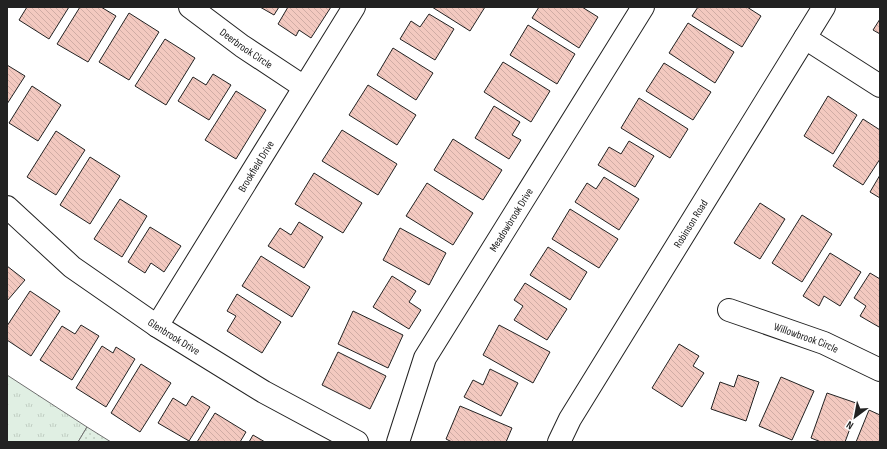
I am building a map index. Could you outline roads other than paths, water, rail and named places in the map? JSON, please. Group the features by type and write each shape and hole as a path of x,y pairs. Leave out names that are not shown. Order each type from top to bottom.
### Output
{"street":[{"name":"Deerbrook Circle","path":"190,7 242,46 304,87"},
{"name":"Brookfield Drive","path":"157,326 354,7"},
{"name":"Meadowbrook Drive","path":"398,442 425,358 643,7"},
{"name":"Robinson Road","path":"559,442 570,418 824,7"},
{"path":"804,38 880,86"},
{"name":"Glenbrook Drive","path":"7,207 72,267 157,326 264,392 357,442"},
{"name":"Willowbrook Circle","path":"729,310 824,343 880,370"}]}
